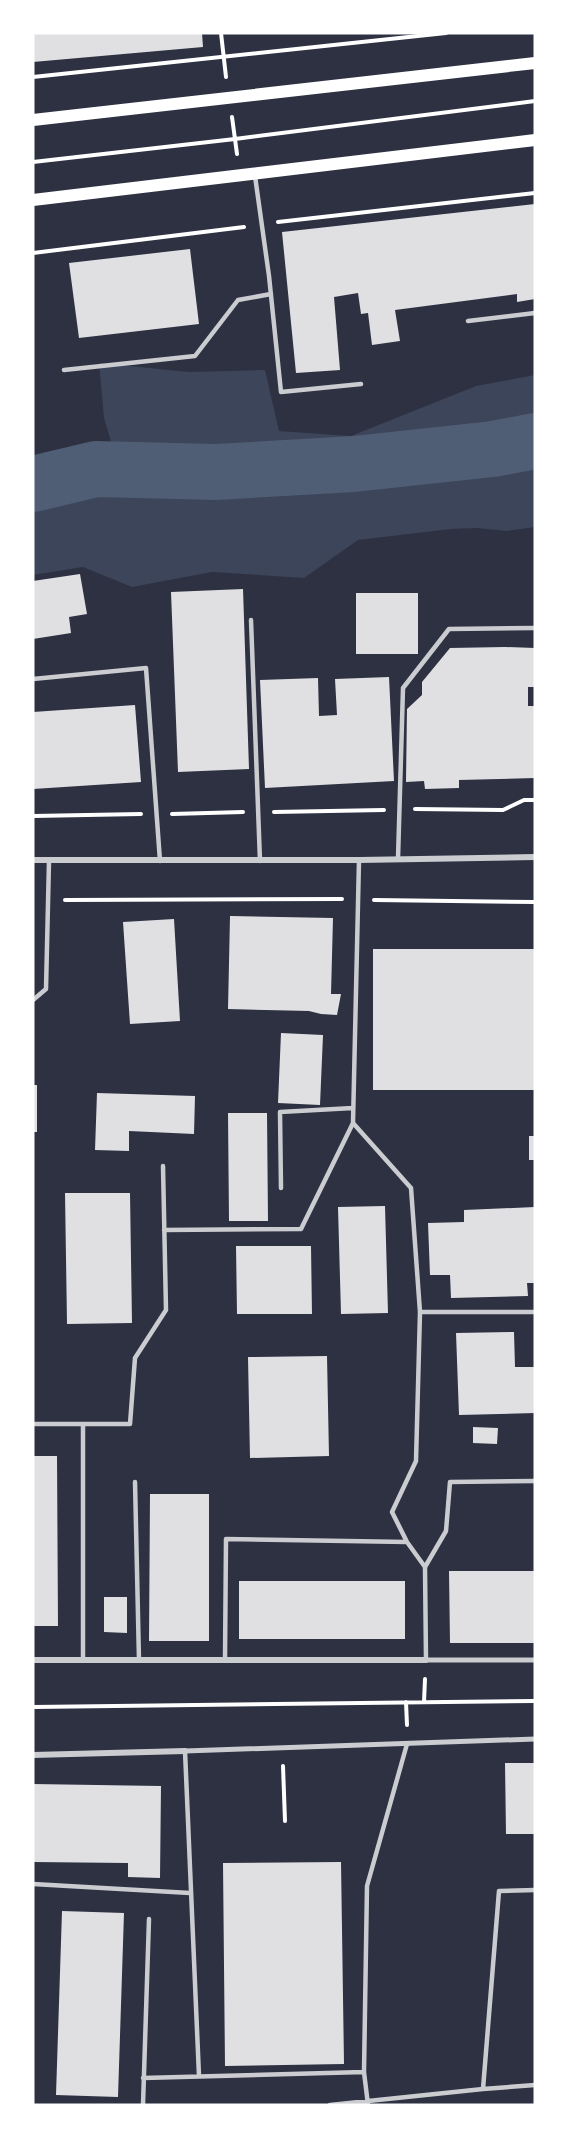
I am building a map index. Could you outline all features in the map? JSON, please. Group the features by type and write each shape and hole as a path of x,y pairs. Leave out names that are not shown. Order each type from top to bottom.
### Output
{"main road":[{"path":"33,120 535,63"},
{"path":"33,200 535,140"}],"street":[{"path":"33,861 260,861 535,857"},
{"path":"33,1659 535,1660"},
{"path":"33,1755 535,1739"}],"lane":[{"path":"254,173 271,294 281,392 361,384"},
{"path":"64,370 195,356 238,300 271,294"},
{"path":"468,321 535,313"},
{"path":"251,620 260,861"},
{"path":"398,859 403,688 449,629 535,628"},
{"path":"33,679 146,668 160,861"},
{"path":"164,1230 301,1229 353,1124 359,860"},
{"path":"33,1000 46,989 49,861"},
{"path":"281,1188 280,1112 353,1108"},
{"path":"353,1124 411,1188 420,1312 416,1461 392,1512 407,1542 425,1566"},
{"path":"33,1424 130,1424 135,1358 166,1310 163,1166"},
{"path":"420,1312 535,1312"},
{"path":"83,1424 83,1660"},
{"path":"426,1660 425,1566 446,1531 450,1482 535,1481"},
{"path":"135,1482 139,1660"},
{"path":"225,1659 226,1539 407,1542"},
{"path":"368,2103 364,2072 367,1886 407,1744"},
{"path":"185,1751 199,2076"},
{"path":"33,1884 190,1893"},
{"path":"483,2089 499,1891 535,1890"},
{"path":"142,2105 149,1919"},
{"path":"143,2078 364,2072"},
{"path":"330,2105 535,2085"}],"path":[{"path":"221,33 239,175"},
{"path":"33,77 446,33"},
{"path":"33,162 535,101"},
{"path":"33,253 535,193"},
{"path":"242,217 242,227"},
{"path":"33,816 399,809 503,810 524,800 535,800"},
{"path":"48,900 358,899 535,902"},
{"path":"33,1707 535,1701"},
{"path":"283,1759 285,1821"}],"shaded area":[{"path":"99,363 189,372 265,370 279,431 351,436 476,386 535,375 535,527 507,531 477,528 451,529 358,540 304,578 212,572 132,587 83,567 33,575 33,478 86,455 113,448 104,418"}],"building":[{"path":"33,33 202,33 203,47 33,62"},
{"path":"535,204 535,299 517,302 517,294 395,310 400,341 372,345 368,313 361,314 358,293 334,297 340,370 296,373 282,232"},
{"path":"190,249 199,324 79,338 69,263"},
{"path":"80,574 87,614 69,617 71,633 33,639 33,581"},
{"path":"243,589 249,769 178,772 171,592"},
{"path":"356,593 418,593 418,654 356,654"},
{"path":"450,648 535,648 535,687 528,687 528,706 535,706 535,778 459,780 459,788 425,789 424,781 406,782 407,709 422,695 422,682"},
{"path":"389,677 394,781 265,788 260,680 318,678 319,716 337,715 335,679"},
{"path":"135,705 141,782 33,789 33,712"},
{"path":"230,916 333,918 331,994 341,994 337,1015 309,1011 228,1009"},
{"path":"174,919 180,1021 130,1024 123,922"},
{"path":"373,949 535,949 535,1090 373,1090"},
{"path":"281,1033 323,1035 320,1105 278,1103"},
{"path":"33,1085 37,1085 37,1132 33,1132"},
{"path":"97,1093 195,1096 194,1134 129,1131 129,1151 95,1150"},
{"path":"228,1113 267,1113 268,1221 229,1221"},
{"path":"529,1136 535,1136 535,1160 529,1160"},
{"path":"65,1193 130,1193 132,1323 67,1324"},
{"path":"385,1206 388,1313 341,1314 338,1207"},
{"path":"535,1207 535,1283 527,1283 528,1296 451,1298 450,1275 430,1275 428,1223 464,1222 464,1210"},
{"path":"236,1246 311,1246 312,1314 237,1314"},
{"path":"514,1332 515,1367 535,1367 535,1413 459,1415 456,1333"},
{"path":"327,1356 329,1456 250,1458 248,1357"},
{"path":"473,1427 498,1428 497,1444 473,1443"},
{"path":"33,1456 57,1456 58,1626 33,1626"},
{"path":"150,1494 209,1494 209,1641 149,1641"},
{"path":"449,1571 535,1571 535,1643 450,1643"},
{"path":"239,1581 405,1581 405,1639 239,1639"},
{"path":"104,1597 127,1597 127,1633 104,1632"},
{"path":"505,1763 535,1763 535,1834 506,1834"},
{"path":"33,1784 161,1786 160,1878 128,1877 128,1863 33,1862"},
{"path":"341,1862 344,2064 225,2066 223,1863"},
{"path":"62,1911 124,1913 118,2097 56,2095"}],"waterway":[{"path":"33,484 96,469 216,472 354,464 493,449 535,441"}]}
